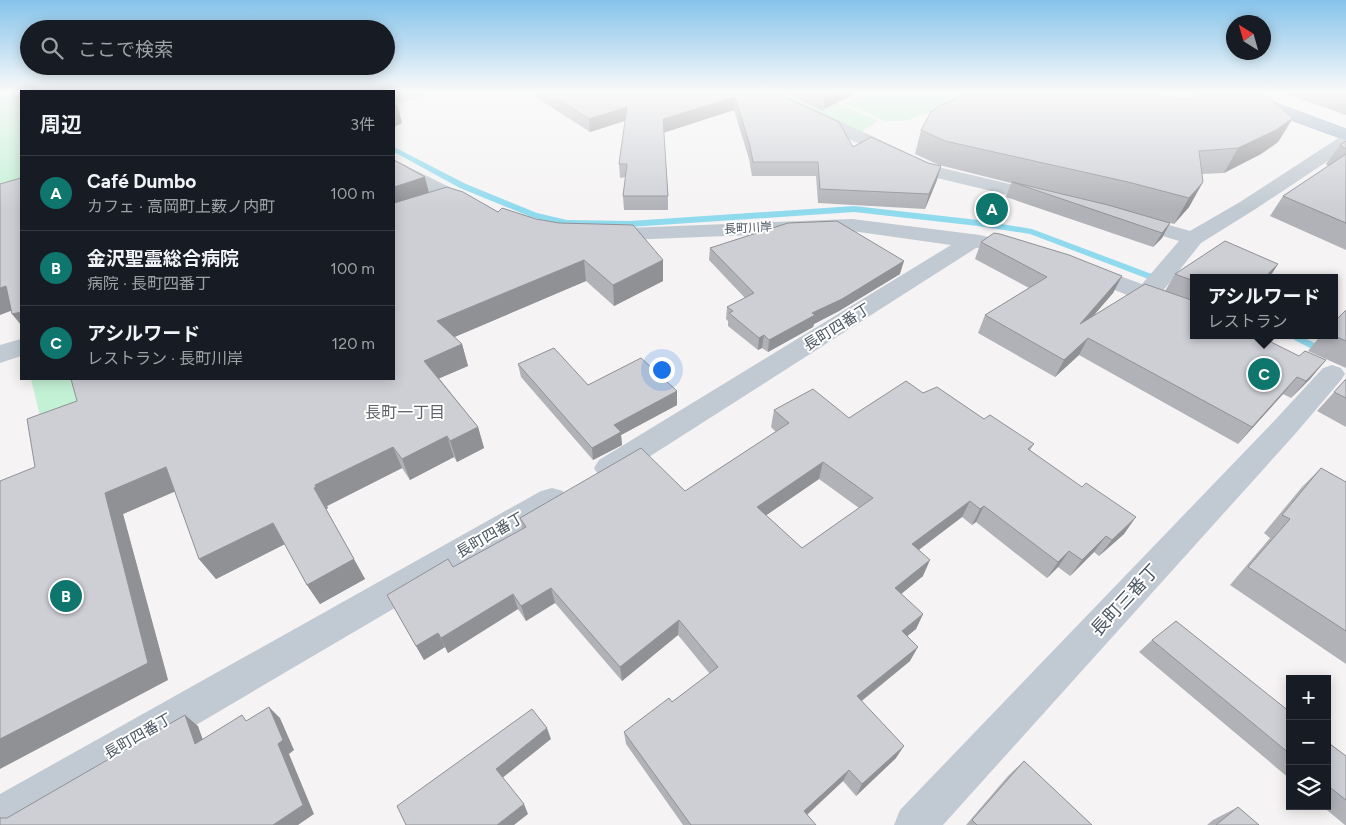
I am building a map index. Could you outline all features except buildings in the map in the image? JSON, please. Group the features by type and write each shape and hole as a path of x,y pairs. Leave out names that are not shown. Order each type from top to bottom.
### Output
{"street":[{"path":"848,132 932,171 1062,202"},
{"path":"1156,284 1193,238 1247,206 1346,141"},
{"path":"395,168 452,198 487,211"},
{"path":"427,207 452,198"},
{"path":"1108,213 1193,238"},
{"name":"長町川岸","path":"582,236 852,224 984,242"},
{"name":"長町四番丁","path":"0,817 301,642 637,452 984,242"},
{"path":"1061,262 1156,284 1190,310"},
{"path":"0,354 20,347"},
{"name":"長町三番丁","path":"915,825 1286,426 1328,372"}],"green space":[{"path":"0,132 20,132 20,179 0,184"},
{"path":"31,380 84,380 98,423 46,441"}],"waterway":[{"path":"395,150 463,186 534,215 567,223 630,224 854,209 978,223 1032,232 1162,281"},
{"path":"1298,339 1346,363"}],"place":[{"name":"Café Dumbo","path":"992,209"},
{"name":"アシルワード","path":"1264,374"},
{"name":"金沢聖霊総合病院","path":"66,596"}],"district":[{"name":"長町一丁目","path":"405,412"}]}
